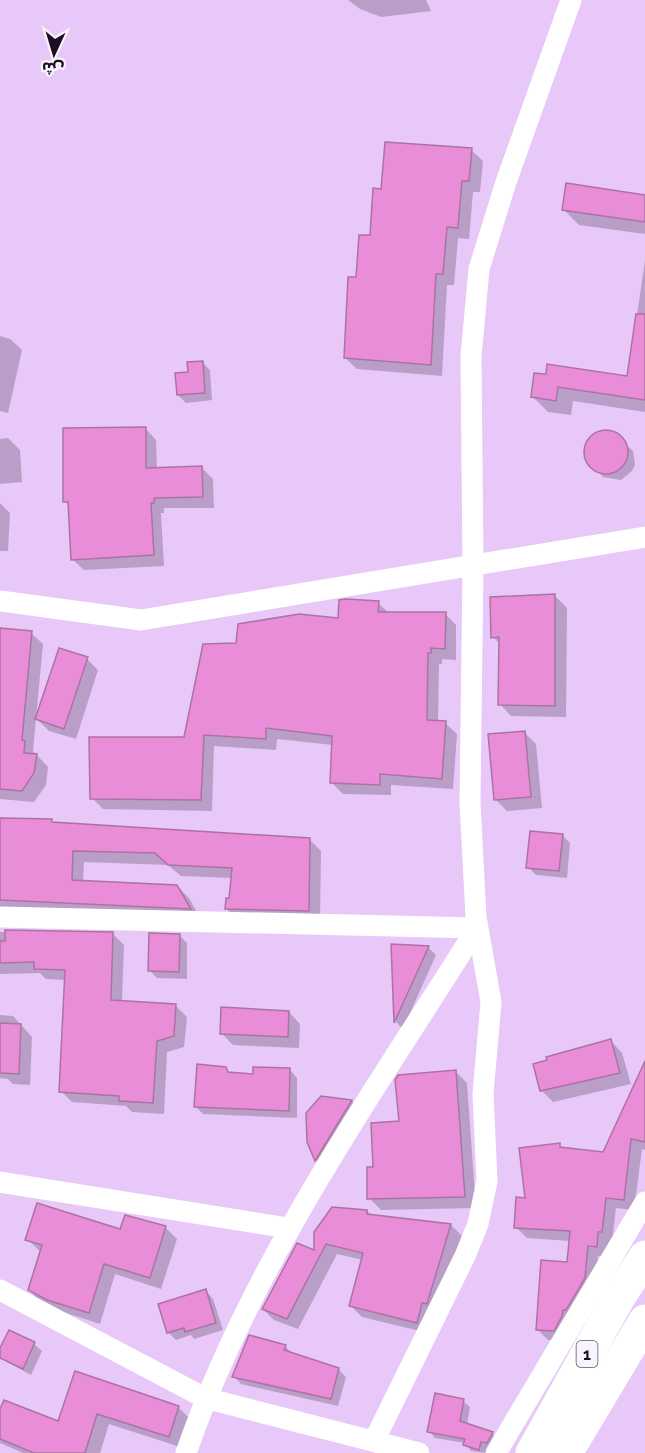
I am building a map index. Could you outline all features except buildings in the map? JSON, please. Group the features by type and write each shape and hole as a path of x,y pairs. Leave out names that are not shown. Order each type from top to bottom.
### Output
{"main road":[{"name":"1","path":"532,1453 619,1298 645,1257"},
{"name":"1","path":"566,1453 645,1321"}],"street":[{"path":"374,1441 465,1256 478,1224 487,1181 483,1094 492,1002 477,928 470,803 473,566 471,356 479,269 506,182 571,0"},
{"path":"0,601 141,620 645,537"},
{"path":"0,917 477,928"},
{"path":"186,1453 205,1398 288,1228 477,928"},
{"path":"0,1182 288,1228"},
{"path":"496,1453 645,1202"},
{"path":"0,1290 205,1398 419,1453"}]}
